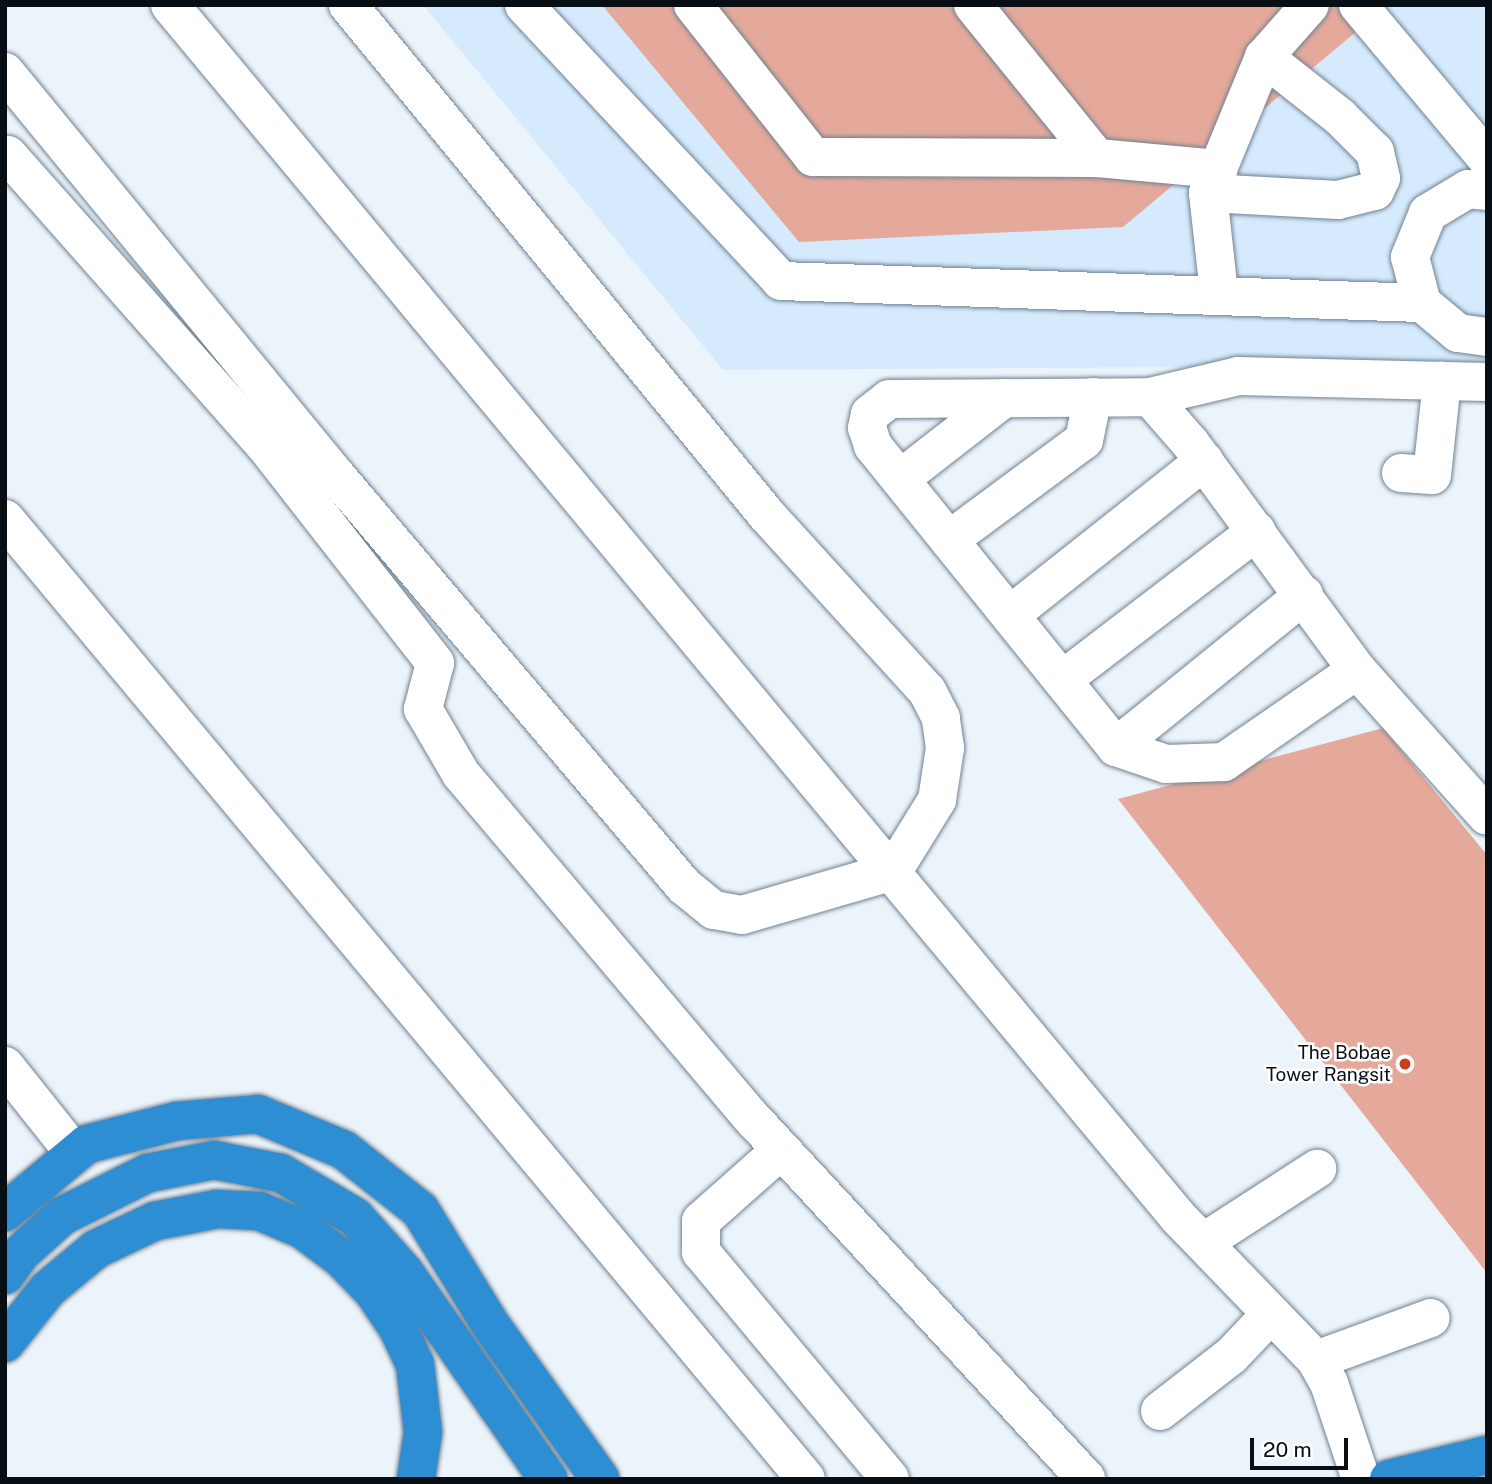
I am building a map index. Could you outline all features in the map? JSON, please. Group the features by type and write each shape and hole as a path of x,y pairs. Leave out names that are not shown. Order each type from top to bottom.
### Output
{"highway":[{"path":"5,1212 87,1144 177,1121 258,1114 344,1150 420,1210 490,1324 600,1479"},
{"path":"5,1275 20,1253 62,1216 148,1173 214,1160 281,1173 355,1217 405,1273 544,1473"},
{"path":"5,1343 48,1289 96,1249 155,1221 217,1209 259,1211 302,1229 341,1258 373,1291 398,1328 415,1364 423,1432 416,1478"},
{"path":"1389,1479 1487,1455"}],"street":[{"path":"170,5 1203,1242 1316,1360 1329,1383 1361,1479"},
{"path":"5,72 333,472 684,886 714,910 742,915 893,871 937,800 946,748 941,718 928,691 766,514 348,5"},
{"path":"524,5 781,281 1220,293 1422,303"},
{"path":"693,5 813,157 1097,158 1214,181 1338,200 1375,191 1381,178 1375,152 1340,117 1264,57"},
{"path":"973,5 1097,158"},
{"path":"1220,293 1214,181 1237,114 1264,57 1310,5"},
{"path":"1358,5 1487,159"},
{"path":"8,156 264,444 435,663 423,709 461,774 781,1150 1086,1479"},
{"path":"1487,191 1468,189 1428,213 1410,257 1422,303 1458,333 1487,337"},
{"path":"1357,670 1224,762 1166,764 1116,747 873,446 867,428 870,414 889,399 1150,397 1238,376 1487,382"},
{"path":"1402,473 1432,475 1442,381"},
{"path":"949,540 1084,440 1093,397"},
{"path":"1150,397 1204,461 1357,670 1487,816"},
{"path":"900,479 1004,398"},
{"path":"1010,615 1204,461"},
{"path":"5,519 806,1479"},
{"path":"1062,680 1257,531"},
{"path":"1116,747 1304,595"},
{"path":"5,1066 75,1154"},
{"path":"781,1150 701,1222 701,1252 890,1479"},
{"path":"1203,1242 1317,1169"},
{"path":"1160,1411 1231,1356 1270,1315"},
{"path":"1316,1360 1431,1318"}],"shaded area":[{"path":"423,5 1487,5 1487,365 723,370"}],"building":[{"path":"602,5 1388,5 1123,227 799,242"},
{"name":"The Bobae Tower Rangsit","path":"1383,728 1487,855 1487,1273 1118,799"}],"place":[{"name":"The Bobae Tower Rangsit","path":"1405,1064"}]}
